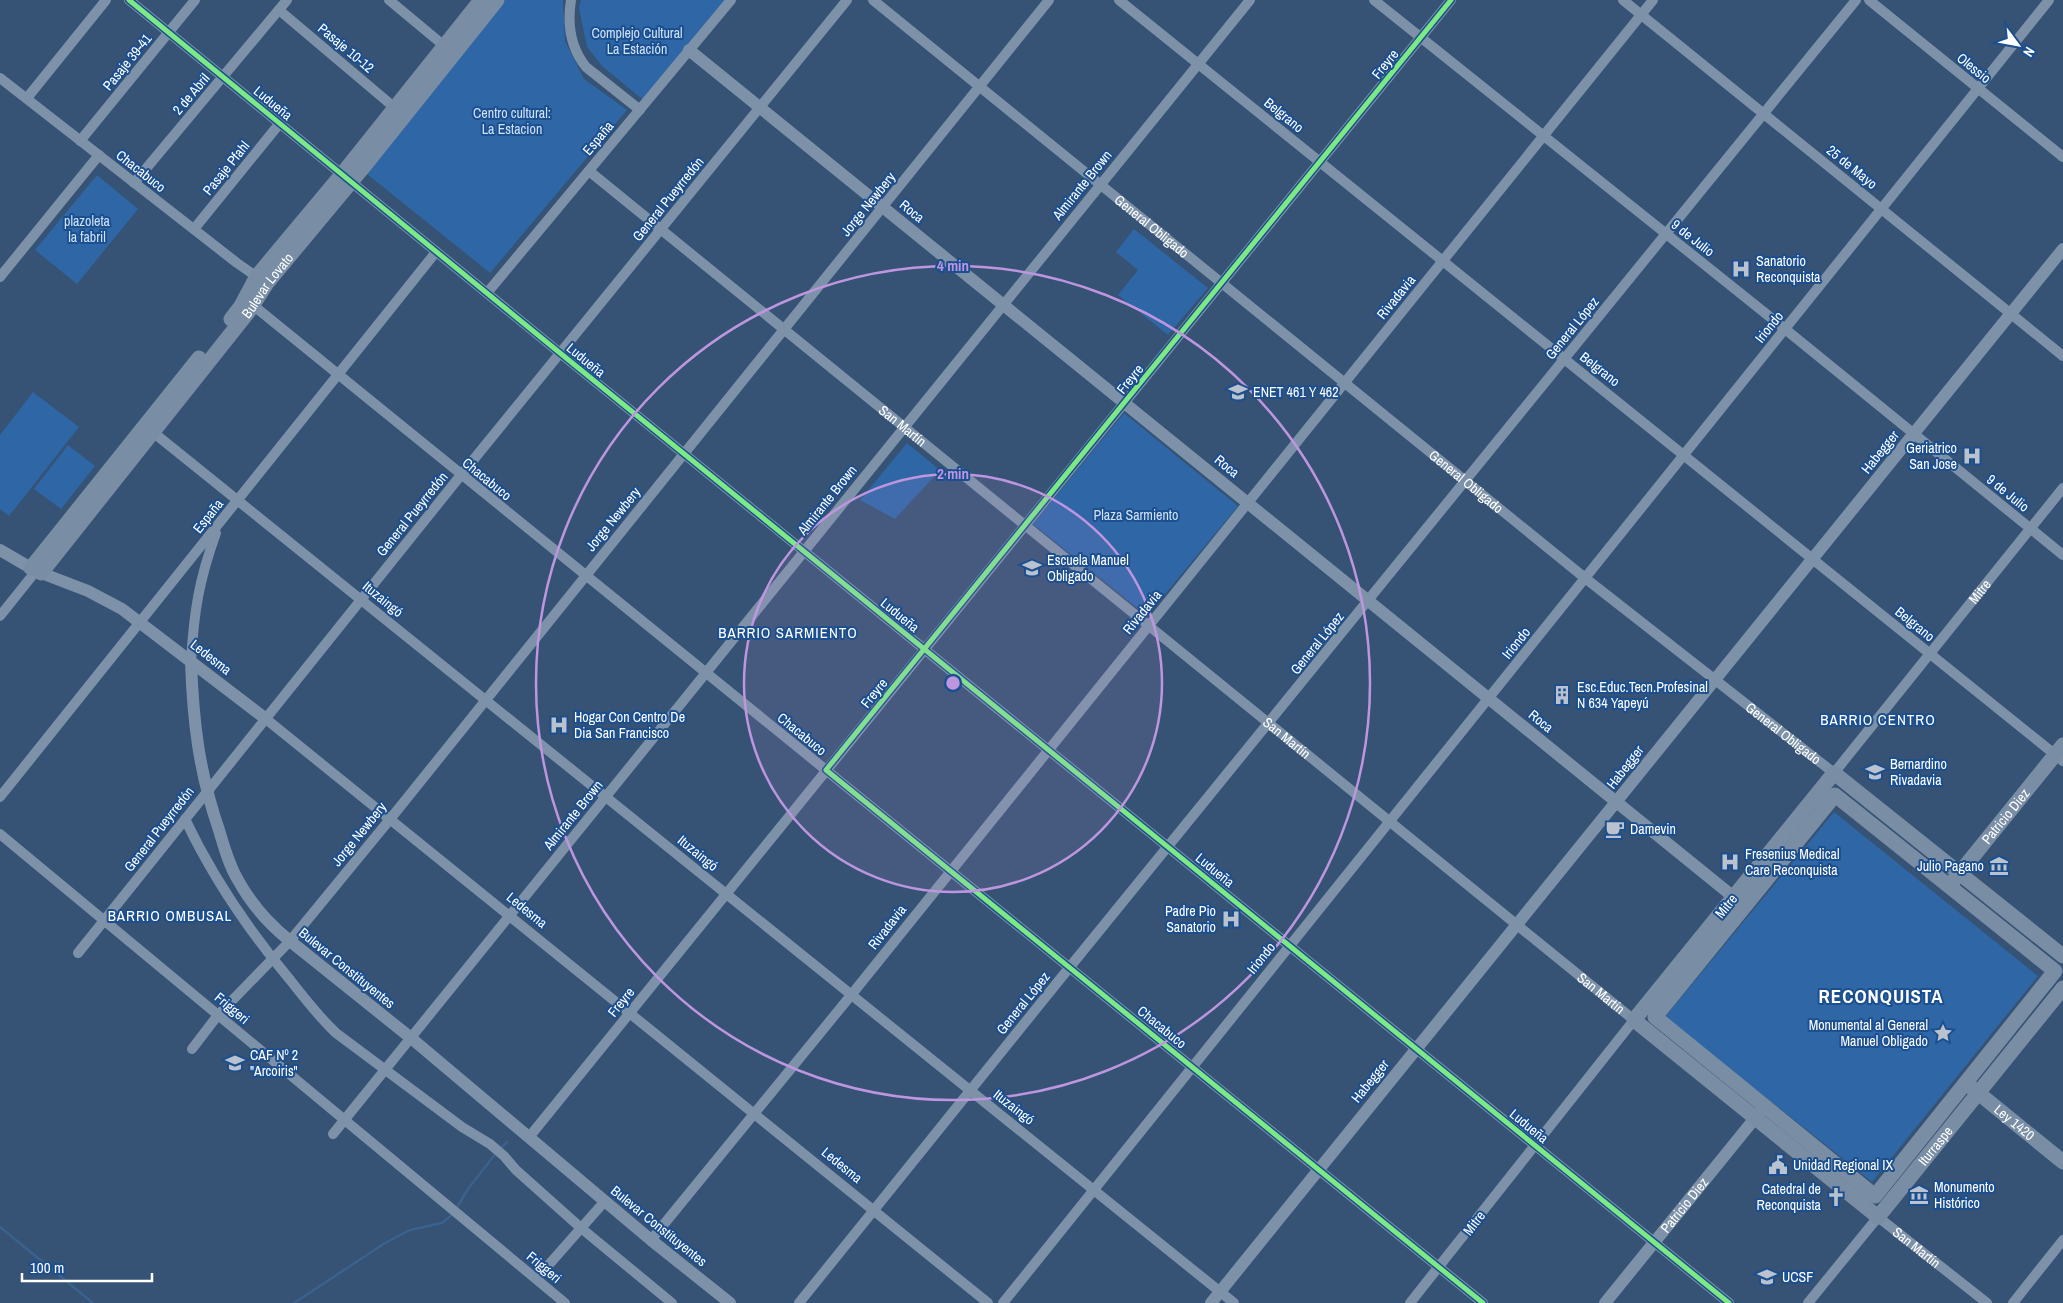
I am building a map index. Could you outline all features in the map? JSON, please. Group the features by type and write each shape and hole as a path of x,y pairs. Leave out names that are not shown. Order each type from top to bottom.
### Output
{"main road":[{"name":"Bulevar Lovato","path":"36,571 249,302 262,280 450,51 482,0"},
{"name":"Bulevar Lovato","path":"347,177 395,108 497,0"},
{"name":"Patricio Diez","path":"1949,886 2061,754"},
{"name":"General Obligado","path":"1834,773 2063,956"},
{"name":"Mitre","path":"1655,1017 1834,773"},
{"name":"Mitre","path":"1634,1020 1835,795 1949,886"},
{"name":"Iturraspe","path":"1875,1196 2055,971 1949,886"},
{"name":"Iturraspe","path":"1878,1217 2063,988"},
{"name":"San Martín","path":"1655,1017 1878,1217"},
{"name":"San Martín","path":"1634,1020 1875,1196"},
{"name":"Ley 1420","path":"1966,1083 2063,1162"}],"street":[{"path":"27,98 106,0"},
{"name":"Ludueña","path":"129,0 803,551 1729,1303"},
{"name":"Pasaje 39-41","path":"80,141 195,0"},
{"name":"2 de Abril","path":"134,183 287,0"},
{"path":"389,0 450,51"},
{"path":"571,0 568,18 571,40 580,60 586,67 640,110"},
{"name":"España","path":"487,293 731,0"},
{"name":"General Pueyrredón","path":"78,953 206,791 846,0"},
{"name":"General Obligado","path":"873,0 1585,578 1834,773"},
{"name":"Jorge Newbery","path":"192,1050 218,1015 290,941 1049,0"},
{"name":"Belgrano","path":"1119,0 1685,454 1930,654 2061,754"},
{"name":"Almirante Brown","path":"333,1134 1250,0"},
{"name":"9 de Julio","path":"1374,0 1785,329 2063,555"},
{"name":"Freyre","path":"530,1136 1451,0"},
{"name":"25 de Mayo","path":"1623,0 2063,356"},
{"name":"Rivadavia","path":"651,1240 852,994 1653,0"},
{"name":"General López","path":"799,1303 872,1210 1856,0"},
{"name":"Olessio","path":"1869,0 2063,157"},
{"name":"Iriondo","path":"1003,1303 2049,0"},
{"name":"Pasaje 10-12","path":"279,10 395,108"},
{"name":"Roca","path":"689,50 1740,901"},
{"name":"Chacabuco","path":"0,78 262,280"},
{"name":"Pasaje Pfahl","path":"194,229 280,123"},
{"path":"0,277 99,155"},
{"name":"San Martín","path":"589,171 1634,1020"},
{"name":"Habegger","path":"1211,1303 2063,249"},
{"name":"España","path":"0,797 436,252"},
{"name":"Chacabuco","path":"249,302 1483,1303"},
{"name":"Ituzaingó","path":"148,429 362,599 1234,1303"},
{"name":"Mitre","path":"1834,773 2063,488"},
{"name":"Bulevar Constituyentes","path":"219,524 203,571 197,596 191,661 193,706 197,746 206,791 228,860 252,903 274,928 411,1038 530,1136 604,1201 730,1303"},
{"name":"Ledesma","path":"0,550 36,571 105,599 141,622 390,818 988,1303"},
{"path":"0,616 36,571"},
{"path":"185,819 203,856 223,889 272,959 336,1033 387,1069 462,1127 498,1151 516,1170 581,1228 672,1303"},
{"name":"Friggeri","path":"0,834 566,1303"},
{"name":"Mitre","path":"1410,1303 1634,1020"},
{"name":"Patricio Diez","path":"1605,1303 1760,1112"},
{"path":"537,1278 604,1201"},
{"name":"San Martín","path":"1878,1217 1987,1303"},
{"name":"Iturraspe","path":"1808,1303 1878,1217"},
{"path":"2013,1303 2063,1240"}],"green space":[{"name":"Centro cultural: La Estacion","path":"505,0 563,0 565,41 584,79 627,110 490,273 367,174"},
{"name":"Complejo Cultural La Estación","path":"581,0 726,0 642,99 602,66 587,47 579,8"},
{"name":"plazoleta la fabril","path":"97,175 138,209 77,284 35,250"},
{"path":"1134,229 1208,288 1168,335 1118,295 1138,270 1116,252"},
{"path":"33,392 79,427 9,516 0,509 0,435"},
{"name":"Plaza Sarmiento","path":"1124,413 1238,506 1147,616 1033,524"},
{"path":"907,443 940,470 895,519 860,500"},
{"path":"68,445 95,466 61,509 34,489"},
{"path":"1834,812 2038,976 1872,1182 1665,1017"}],"waterway":[{"path":"500,1149 507,1142"},
{"path":"456,1209 468,1189 496,1153"},
{"path":"294,1303 385,1243 410,1230 442,1223 453,1214"},
{"path":"0,1227 93,1303"}],"cycle path":[{"path":"129,0 560,353 1729,1303"},
{"path":"1451,0 826,770 1483,1303"}],"place":[{"name":"Sanatorio Reconquista","path":"1741,269"},
{"name":"ENET 461 Y 462","path":"1238,392"},
{"name":"Geriatrico San Jose","path":"1972,456"},
{"name":"Escuela Manuel Obligado","path":"1032,568"},
{"name":"Esc.Educ.Tecn.Profesinal N 634 Yapeyú","path":"1562,695"},
{"name":"Hogar Con Centro De Dia San Francisco","path":"559,725"},
{"name":"Bernardino Rivadavia","path":"1875,772"},
{"name":"Damevin","path":"1615,829"},
{"name":"Fresenius Medical Care Reconquista","path":"1730,862"},
{"name":"Julio Pagano","path":"1999,866"},
{"name":"Padre Pio Sanatorio","path":"1231,919"},
{"name":"Monumental al General Manuel Obligado","path":"1943,1033"},
{"name":"CAF Nº 2 \"Arcoiris\"","path":"235,1063"},
{"name":"Unidad Regional IX","path":"1778,1165"},
{"name":"Monumento Histórico","path":"1919,1195"},
{"name":"Catedral de Reconquista","path":"1836,1197"},
{"name":"UCSF","path":"1767,1277"}],"district":[{"name":"BARRIO SARMIENTO","path":"788,633"},
{"name":"BARRIO CENTRO","path":"1878,720"},
{"name":"BARRIO OMBUSAL","path":"170,916"},
{"name":"RECONQUISTA","path":"1881,996"}]}
